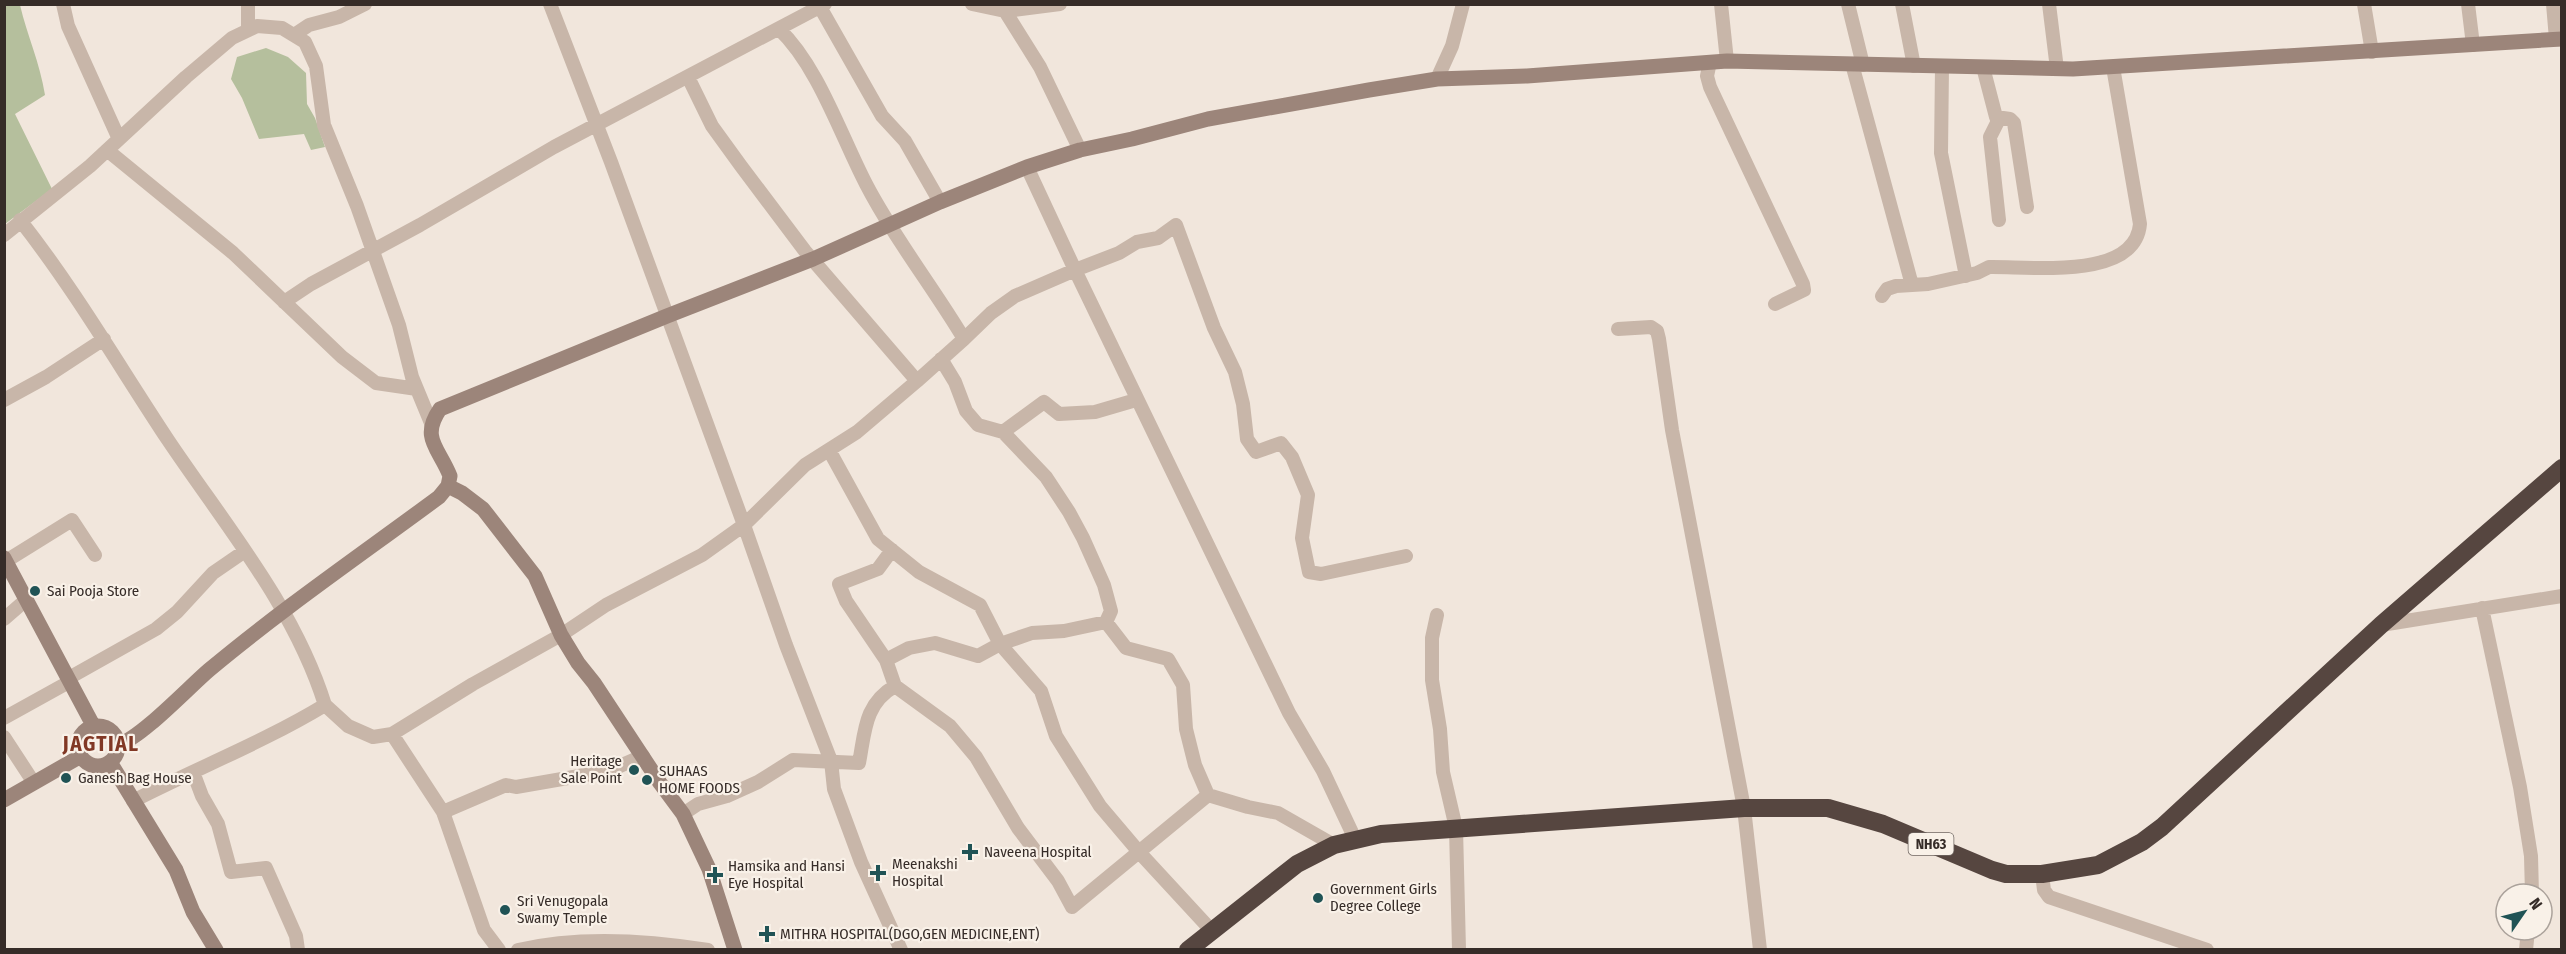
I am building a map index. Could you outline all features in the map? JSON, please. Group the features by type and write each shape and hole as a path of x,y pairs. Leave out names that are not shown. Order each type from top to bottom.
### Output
{"highway":[{"name":"NH63","path":"1188,950 1297,864 1334,845 1381,834 1744,808 1828,808 1842,810 1883,824 2006,874 2042,874 2080,870 2098,865 2142,842 2162,828 2382,625 2562,468"}],"main road":[{"path":"118,745 112,733 101,727 94,727 80,738 81,756 91,765 104,765 110,762 114,758 118,745 140,731 209,670 439,497 448,486 450,476 434,444 430,423 440,409 667,316 813,260 940,202 1027,167 1080,150 1132,140 1208,119 1437,79 1527,76 1727,61 2057,69 2372,52 2559,39"},
{"path":"448,486 462,493 483,509 535,576 561,635 578,663 683,814 709,869 735,950"},
{"path":"5,559 94,727"},
{"path":"4,800 81,756"},
{"path":"110,762 176,870 193,912 216,950"}],"street":[{"path":"63,4 68,26 119,139"},
{"path":"248,4 248,30"},
{"path":"294,35 309,25 339,17 365,4"},
{"path":"550,4 744,525 786,645 831,761 834,789 861,862 901,950"},
{"path":"972,4 1005,11 1060,4"},
{"path":"1437,79 1452,46 1463,4"},
{"path":"1721,4 1727,61"},
{"path":"1848,4 1857,64 1912,285"},
{"path":"1902,4 1914,66"},
{"path":"2049,4 2057,69"},
{"path":"2364,4 2372,52"},
{"path":"2468,4 2473,45"},
{"path":"2553,4 2559,39"},
{"path":"284,302 311,284 597,126 822,6 882,116 905,141 940,202"},
{"path":"1005,11 1040,67 1080,150"},
{"path":"4,235 107,150 193,70 232,38 257,26 282,28 305,42 316,66 324,125 399,325 417,389 430,423"},
{"path":"779,28 795,44 890,225 964,339"},
{"path":"1710,62 1707,76 1710,87 1803,284 1804,290 1799,294 1775,304"},
{"path":"1942,67 1941,153 1966,276"},
{"path":"1882,296 1887,289 1896,286 1928,284 1966,276 1989,267 2087,266 2111,260 2127,249 2139,236 2140,224 2113,67"},
{"path":"1983,68 1996,117 1999,119"},
{"path":"688,77 712,126 813,260 916,381"},
{"path":"1999,119 2010,119 2014,123 2027,207"},
{"path":"1999,119 1990,136 1999,220"},
{"path":"107,150 233,253 342,357 376,383 417,389"},
{"path":"1027,167 1136,400 1289,713 1323,771 1355,839"},
{"path":"20,220 104,339 145,405 284,612 298,635 326,705 348,726 373,737 392,734 473,684 561,635 606,605 702,555 744,525 805,465 856,432 991,313 1015,296 1119,253 1137,242 1158,238 1176,225 1214,328 1235,372 1243,404 1247,439 1256,452 1281,443 1292,457 1308,495 1302,538 1309,572 1321,574 1406,556"},
{"path":"1618,329 1651,327 1657,331 1659,339 1672,430 1744,808 1760,950"},
{"path":"4,400 46,377 104,339"},
{"path":"886,660 909,648 935,643 978,656 1000,644 1032,633 1064,631 1106,622 1112,611 1104,585 1069,512 1046,477 1028,455 1003,432 978,425 966,411 955,382 941,359"},
{"path":"1003,432 1044,402 1059,414 1095,412 1136,400"},
{"path":"829,450 878,539 919,572 980,605 1000,644 1041,691 1056,736 1100,806 1211,930"},
{"path":"5,559 72,520 95,555"},
{"path":"892,550 878,569 840,584 846,602 886,660 895,686 950,726 976,758 1017,828 1058,881 1072,907 1208,795"},
{"path":"4,718 156,629 177,612 213,573 245,551"},
{"path":"2382,625 2562,596"},
{"path":"4,619 27,599"},
{"path":"2482,608 2520,787 2531,856 2532,882"},
{"path":"1437,615 1432,638 1432,680 1440,729 1443,772 1456,828 1459,950"},
{"path":"1106,622 1126,648 1168,659 1183,685 1186,729 1195,765 1208,795 1278,813 1334,845"},
{"path":"683,814 698,804 728,796 758,782 793,760 859,763 868,712 884,693 895,686"},
{"path":"133,801 273,735 326,705"},
{"path":"392,734 443,812 484,930 499,950"},
{"path":"4,736 34,783"},
{"path":"443,812 506,785 516,787 608,771 643,756"},
{"path":"193,772 202,796 218,824 231,872 266,868 296,936 298,950"},
{"path":"2042,874 2044,890 2049,897 2207,950"},
{"path":"518,950 537,945 618,942 668,944 708,950"}],"green space":[{"path":"5,5 20,5 40,72 45,95 15,114 52,189 5,224"},
{"path":"266,48 288,57 306,73 307,104 315,118 325,147 311,150 304,134 259,139 242,98 231,79 237,57"}],"place":[{"name":"Sai Pooja Store","path":"35,591"},
{"name":"Heritage Sale Point","path":"634,770"},
{"name":"Ganesh Bag House","path":"66,778"},
{"name":"SUHAAS HOME FOODS","path":"647,780"},
{"name":"Naveena Hospital","path":"970,852"},
{"name":"Meenakshi Hospital","path":"878,873"},
{"name":"Hamsika and Hansi Eye Hospital","path":"715,875"},
{"name":"Government Girls Degree College","path":"1318,898"},
{"name":"Sri Venugopala Swamy Temple","path":"505,910"},
{"name":"MITHRA HOSPITAL(DGO,GEN MEDICINE,ENT)","path":"767,934"}],"district":[{"name":"JAGTIAL","path":"101,744"}]}
